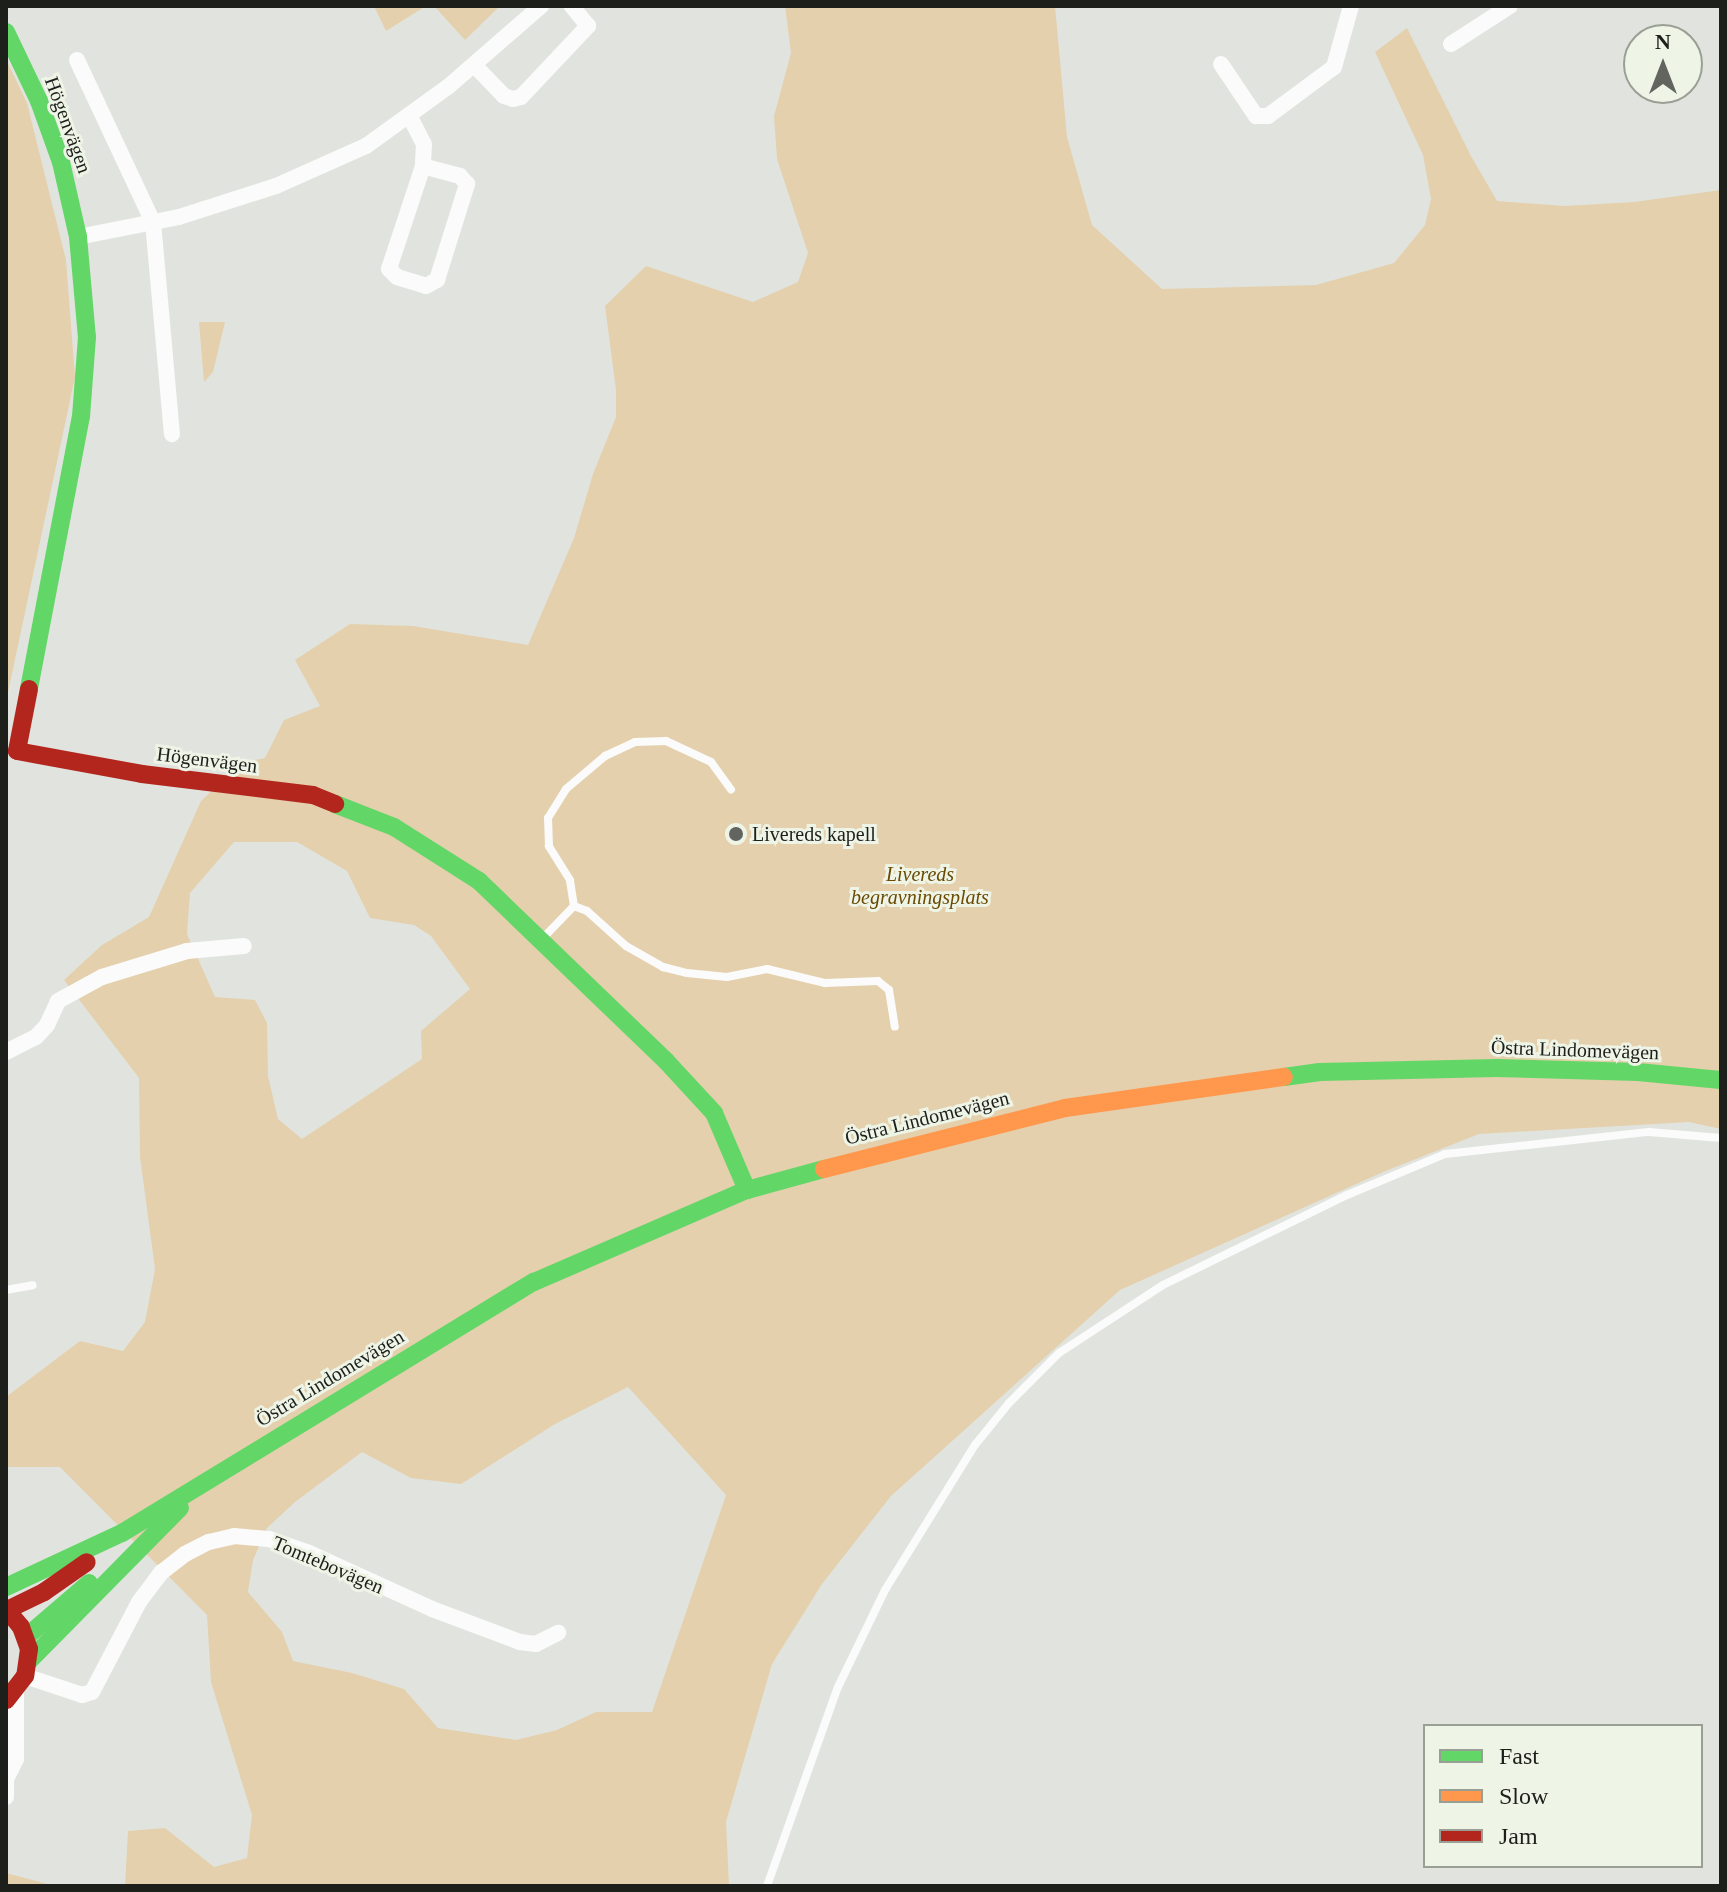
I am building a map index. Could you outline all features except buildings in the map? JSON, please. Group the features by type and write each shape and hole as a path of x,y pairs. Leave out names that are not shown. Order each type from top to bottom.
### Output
{"street":[{"path":"78,237 153,222 276,186 366,146 410,117 541,6"},
{"path":"474,65 504,96 521,97 588,26 572,6"},
{"path":"1221,64 1256,116 1268,116 1334,67 1351,6"},
{"path":"1451,44 1510,6"},
{"name":"Högenvägen","path":"6,32 48,124 61,162 78,237 85,294 87,376 11,750 142,774 313,795 359,810 394,827 479,881 714,1113 747,1190"},
{"path":"77,60 153,222 172,434"},
{"path":"410,117 424,144 423,166 389,269 397,277 426,286 437,280 467,184 460,176 423,166"},
{"path":"6,1052 36,1037 47,1025 58,1001 102,977 187,951 244,946"},
{"name":"Östra Lindomevägen","path":"6,1587 122,1533 534,1282 747,1190 937,1137 1065,1108 1320,1072 1496,1068 1638,1072 1721,1080"},
{"name":"Östra Lindomevägen","path":"19,1682 153,1533 216,1474"},
{"name":"Östra Lindomevägen","path":"6,1609 66,1579 122,1533"},
{"name":"Östra Lindomevägen","path":"26,1637 56,1608 153,1533"},
{"name":"Tomtebovägen","path":"19,1682 82,1695 92,1692 139,1602 162,1572 185,1554 234,1536 269,1539 307,1552 420,1603 520,1642 536,1644 558,1633"},
{"path":"6,1609 26,1637 19,1682 16,1759 6,1776 6,1797"}],"lane":[{"path":"574,906 570,880 549,846 548,818 566,789 605,756 635,742 666,741 711,762 731,790"},
{"path":"541,939 574,906"},
{"path":"574,906 587,911 626,946 663,967 727,977 767,969 825,983 885,984 892,999 895,1027"},
{"path":"767,1886 838,1687 885,1590 975,1445 1009,1403 1059,1353 1163,1285 1347,1195 1445,1154 1649,1132 1721,1138"},
{"path":"6,1290 33,1285"}],"green space":[{"path":"374,6 426,6 386,31"},
{"path":"434,6 500,6 465,40"},
{"name":"Livereds begravningsplats","path":"785,6 1055,6 1067,137 1092,225 1162,289 1316,285 1394,263 1425,225 1431,199 1423,155 1375,52 1407,28 1497,201 1565,206 1634,202 1721,190 1721,1129 1689,1122 1479,1134 1383,1172 1120,1290 891,1496 822,1584 772,1664 726,1822 729,1886 125,1886 128,1831 165,1828 214,1867 247,1858 252,1815 211,1682 207,1615 60,1467 6,1467 6,1397 80,1341 123,1351 145,1322 155,1269 140,1157 139,1078 64,980 102,945 149,917 201,801 241,763 265,758 284,720 320,706 295,660 350,624 413,626 528,645 574,538 593,474 616,417 616,390 605,306 646,266 753,302 798,282 808,253 777,159 774,116 791,53","holes":["234,842 297,842 347,871 370,918 414,925 431,936 470,989 421,1031 422,1059 302,1139 278,1119 268,1076 267,1023 255,1000 215,997 187,934 190,893","628,1387 726,1495 652,1712 596,1712 557,1730 516,1740 438,1728 404,1689 352,1673 293,1661 282,1632 248,1592 253,1560 267,1528 295,1502 362,1452 411,1478 461,1484 555,1424"]},
{"path":"6,59 27,103 66,260 75,377 6,702"},
{"path":"199,322 225,322 213,372 204,382"},
{"path":"6,1873 55,1886 6,1886"}],"traffic: fast":[{"path":"6,32 39,101 61,162 78,237 87,337 81,416 29,689"},
{"path":"335,804 394,827 479,881 666,1061 714,1113 747,1190"},
{"path":"1284,1077 1320,1072 1496,1068 1638,1072 1721,1080"},
{"path":"6,1587 122,1533 534,1282 747,1190 824,1169"},
{"path":"29,1661 180,1508"},
{"path":"26,1637 89,1583"}],"traffic: slow":[{"path":"824,1169 1065,1108 1284,1077"}],"traffic: jam":[{"path":"29,689 17,751 142,774 313,795 335,804"},
{"path":"7,1610 44,1592 87,1562"},
{"path":"6,1609 21,1627 29,1649 25,1676 6,1700"}],"place":[{"name":"Livereds kapell","path":"736,834"}]}
